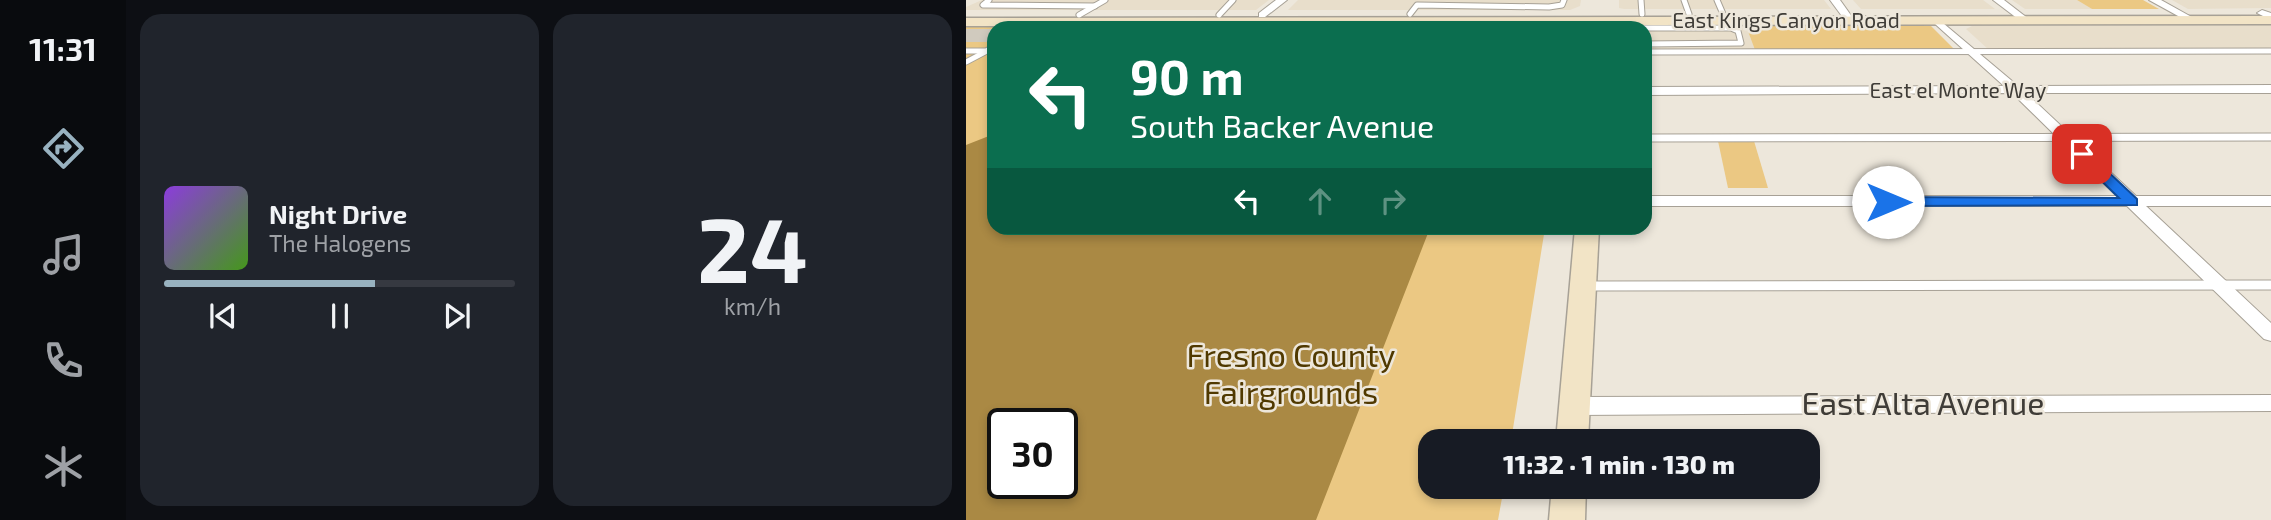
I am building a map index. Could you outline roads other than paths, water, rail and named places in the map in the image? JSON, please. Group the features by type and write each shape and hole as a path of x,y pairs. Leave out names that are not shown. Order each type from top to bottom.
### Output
{"main road":[{"name":"East Kings Canyon Road","path":"1381,21 1416,6 1549,11 1596,18"},
{"name":"East Kings Canyon Road","path":"1642,18 1689,14 1937,21 2020,17"},
{"name":"East Kings Canyon Road","path":"966,18 1219,15 1254,21 1381,21 2269,16"},
{"name":"East Kings Canyon Road","path":"966,18 996,21"},
{"path":"1115,21 1254,21"},
{"path":"1573,429 1587,235"},
{"path":"1567,520 1568,499"}],"street":[{"path":"1254,21 1282,0"},
{"path":"1835,0 1847,17"},
{"path":"1998,0 2020,17"},
{"path":"2154,0 2186,17"},
{"path":"1937,21 2016,90 2271,334"},
{"name":"East el Monte Way","path":"1652,91 2271,89"},
{"path":"1652,201 2271,201"},
{"name":"East Alta Avenue","path":"1574,406 2271,403"}],"lane":[{"path":"989,0 983,5 1096,6"},
{"path":"993,5 998,0"},
{"path":"1079,15 1105,0"},
{"path":"1219,15 1233,0"},
{"path":"1549,11 1562,5 1564,0"},
{"path":"1684,0 1689,14"},
{"path":"1717,0 1723,14"},
{"path":"1642,18 1731,28 1738,31 1741,43 1652,44"},
{"path":"966,51 986,51"},
{"path":"966,62 986,51"},
{"path":"1652,52 2271,51"},
{"path":"1652,138 2271,138"},
{"path":"1583,286 2271,285"}],"park label":[{"name":"Fresno County Fairgrounds","path":"1291,374"}]}
